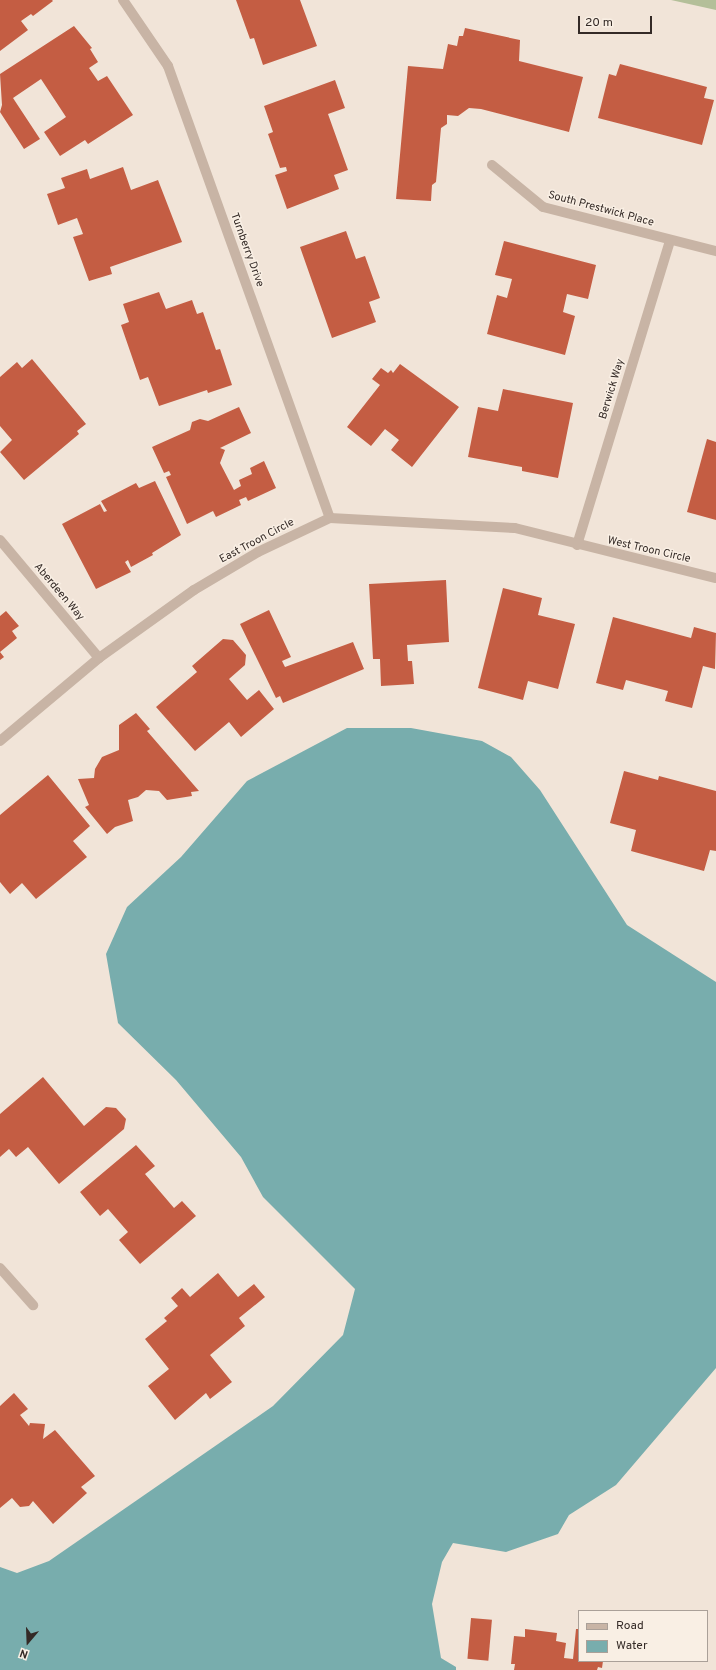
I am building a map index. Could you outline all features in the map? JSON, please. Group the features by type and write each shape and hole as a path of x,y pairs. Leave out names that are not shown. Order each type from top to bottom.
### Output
{"street":[{"name":"Turnberry Drive","path":"123,0 168,66 330,518"},
{"name":"South Prestwick Place","path":"492,165 543,207 716,251"},
{"name":"Berwick Way","path":"577,545 670,240"},
{"name":"East Troon Circle","path":"0,741 99,658 194,590 258,552 330,518 515,528 577,545"},
{"name":"Aberdeen Way","path":"0,540 99,658"},
{"name":"West Troon Circle","path":"577,545 716,578"},
{"path":"0,1268 33,1305"}],"green space":[{"path":"671,0 716,0 716,10"}],"water":[{"path":"347,728 411,728 482,741 511,757 540,790 627,925 716,982 716,1368 616,1485 569,1515 558,1534 506,1552 453,1543 442,1562 432,1604 441,1658 456,1667 456,1670 0,1670 0,1567 17,1573 49,1561 273,1406 343,1335 355,1289 263,1197 241,1157 176,1080 118,1023 106,954 127,907 181,857 247,781"}],"building":[{"path":"0,0 53,1 33,16 31,14 21,21 28,30 0,51"},
{"path":"236,0 300,0 317,46 263,65 254,38 250,39"},
{"path":"74,26 92,48 90,49 98,62 89,68 98,81 107,76 133,115 88,144 85,140 60,156 44,132 66,117 41,79 13,98 40,139 24,149 0,112 2,105 0,74"},
{"path":"465,28 520,40 519,61 583,77 569,132 481,109 469,108 458,116 447,115 447,124 441,128 436,182 432,185 431,201 396,199 408,66 443,69 448,44 457,46 459,36 463,36"},
{"path":"620,64 707,87 704,98 714,100 702,145 598,118 609,74 616,76"},
{"path":"335,80 345,108 328,114 348,170 334,175 339,189 287,209 275,175 287,171 286,167 280,168 268,134 273,132 264,106"},
{"path":"123,167 131,190 158,180 182,242 110,267 112,274 89,281 73,237 83,234 77,218 58,225 47,194 65,188 61,178 87,169 90,179"},
{"path":"346,231 356,259 365,256 380,298 369,302 376,322 332,338 300,247"},
{"path":"504,241 596,265 588,299 567,294 563,312 575,316 565,355 487,334 497,295 507,298 512,279 495,275"},
{"path":"159,292 166,309 192,300 197,314 203,312 216,350 220,349 232,385 208,393 207,390 159,406 148,377 140,380 121,325 129,322 123,304"},
{"path":"32,359 86,424 77,431 79,434 24,480 0,452 12,440 0,426 0,377 17,362 22,368"},
{"path":"400,364 459,407 412,467 391,450 399,440 385,429 371,446 347,427 380,385 372,379 381,368 388,373 391,370 393,373"},
{"path":"503,389 573,403 558,478 522,471 522,467 468,457 478,407 498,411"},
{"path":"239,407 251,433 220,448 225,450 220,463 234,490 241,486 239,480 252,474 250,468 264,461 276,488 248,501 246,497 239,500 241,505 216,517 213,511 187,524 166,477 171,475 169,471 164,473 152,447 190,430 192,422 200,419 208,421"},
{"path":"707,439 716,442 716,520 687,512"},
{"path":"155,481 181,535 152,553 153,555 131,567 128,560 125,562 131,572 96,589 62,524 100,504 104,512 107,511 101,501 136,483 139,488"},
{"path":"446,580 449,642 407,645 408,661 412,661 414,684 381,686 380,659 373,659 369,584"},
{"path":"503,588 542,598 538,615 575,624 558,689 528,681 523,700 478,688"},
{"path":"269,610 291,657 282,661 285,667 353,642 364,669 283,703 280,696 276,698 240,624"},
{"path":"6,611 19,626 12,631 17,638 0,652 0,616"},
{"path":"613,617 691,638 694,627 716,633 715,669 703,666 692,708 665,701 668,691 626,680 623,690 596,683"},
{"path":"223,639 233,640 246,655 245,665 229,679 247,700 259,690 274,709 241,737 229,722 195,751 156,707 197,672 192,666"},
{"path":"0,652 4,657 0,660"},
{"path":"136,713 150,729 147,731 199,791 191,792 192,796 167,800 159,791 146,790 138,797 128,800 133,821 115,827 107,834 85,807 89,805 78,779 94,778 95,769 102,757 119,750 119,725"},
{"path":"624,771 658,780 659,776 716,791 716,851 710,850 704,871 631,851 636,830 610,823"},
{"path":"48,775 90,826 73,841 87,857 36,899 22,883 10,894 0,882 0,815"},
{"path":"43,1077 84,1126 106,1107 116,1108 126,1119 124,1129 59,1184 28,1147 16,1157 9,1149 0,1157 0,1114"},
{"path":"136,1145 155,1166 145,1174 174,1208 182,1201 196,1216 140,1264 119,1240 128,1232 108,1209 100,1216 80,1192"},
{"path":"218,1273 238,1297 254,1284 265,1297 239,1318 245,1326 210,1355 232,1382 210,1399 206,1393 175,1420 148,1386 169,1369 145,1339 167,1321 164,1318 178,1306 171,1298 182,1288 190,1297"},
{"path":"14,1393 28,1409 20,1415 29,1426 30,1423 45,1424 43,1439 55,1430 95,1476 81,1487 87,1493 53,1524 33,1501 29,1506 20,1507 12,1498 0,1508 0,1406"},
{"path":"471,1618 492,1620 488,1661 467,1659"},
{"path":"525,1629 557,1633 556,1641 566,1643 564,1658 573,1659 576,1629 578,1629 578,1662 603,1662 602,1668 598,1667 597,1670 514,1670 515,1664 511,1664 514,1636 525,1637"}]}
